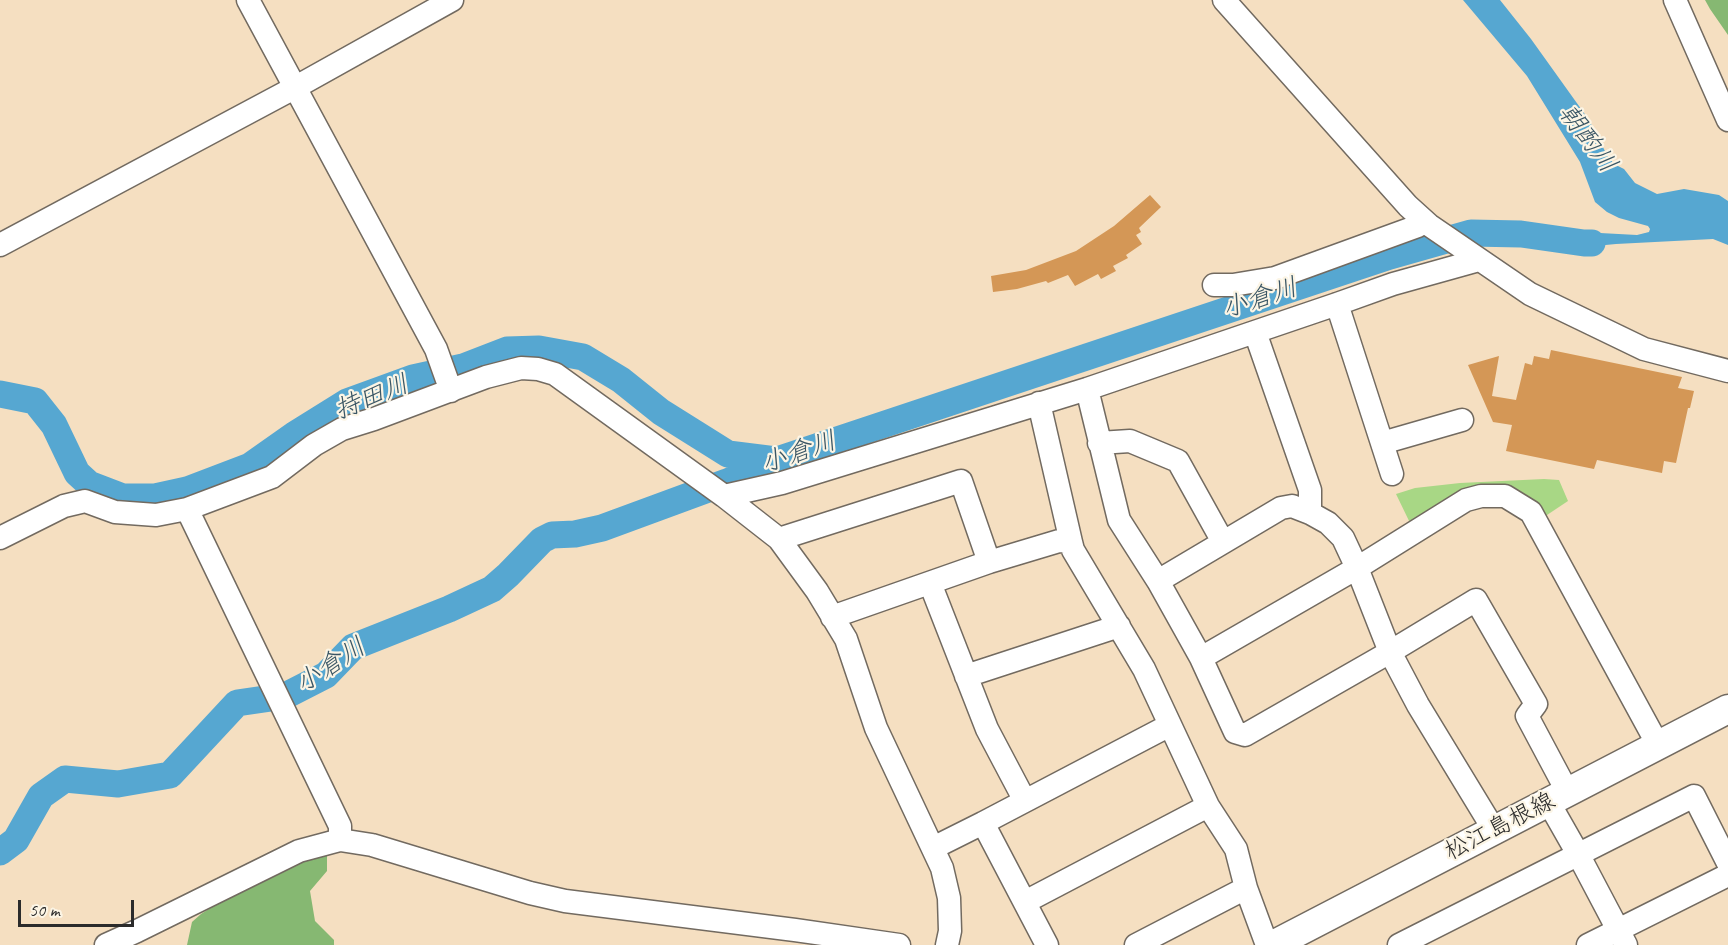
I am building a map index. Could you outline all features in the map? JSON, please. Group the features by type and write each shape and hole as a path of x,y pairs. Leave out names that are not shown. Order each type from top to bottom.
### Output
{"main road":[{"name":"松江島根線","path":"1273,945 1728,709"}],"street":[{"path":"248,0 438,354 450,388"},
{"path":"0,245 296,87 452,0"},
{"path":"1224,0 1400,197 1423,226 1530,294 1644,349 1728,371"},
{"path":"1675,0 1728,120"},
{"path":"1214,285 1233,285 1275,278 1423,226"},
{"path":"721,494 783,483 1087,389 1474,257"},
{"path":"1337,304 1392,474"},
{"path":"1255,332 1310,490 1310,513"},
{"path":"0,538 64,506 85,501 115,512 156,515 187,509 272,477 314,445 342,429 450,388 521,368 538,369 555,374 701,479 779,539 817,591 846,639 876,728 942,868 949,898 950,932 947,945"},
{"path":"1087,389 1119,520 1158,581 1201,658 1235,732 1245,735 1476,600 1536,704 1527,716 1578,854 1622,937"},
{"path":"1039,403 1073,550 1144,669 1208,806 1236,849 1246,888 1267,945"},
{"path":"1382,443 1462,420"},
{"path":"1099,443 1130,441 1178,461 1223,542"},
{"path":"779,539 961,482 989,562"},
{"path":"1201,658 1357,568 1466,500 1481,496 1505,496 1531,512 1658,745"},
{"path":"1158,581 1281,508 1292,506 1328,523 1343,538 1390,652 1418,705 1494,830"},
{"path":"187,509 340,826 340,840"},
{"path":"832,616 989,562 1059,542 1071,542"},
{"path":"930,583 987,729 1025,801"},
{"path":"966,676 1119,626"},
{"path":"933,848 1170,725"},
{"path":"1399,945 1694,796 1728,863"},
{"path":"1025,902 1208,806"},
{"path":"983,823 1047,945"},
{"path":"106,945 298,851 340,840 372,845 530,893 565,901 899,945"},
{"path":"1588,945 1622,937 1728,875"},
{"path":"1136,945 1246,888"}],"green space":[{"path":"1705,0 1728,0 1728,35 1710,9"},
{"path":"1559,480 1568,501 1544,517 1513,491 1411,525 1396,494 1415,488 1460,483"},
{"path":"315,854 327,856 327,871 310,891 315,921 334,940 334,945 187,945 192,922 201,914 242,888"}],"water":[{"name":"朝酌川","path":"1463,0 1500,0 1589,120 1607,155 1614,164 1624,169 1635,183 1657,194 1684,189 1719,195 1728,201 1728,245 1713,239 1595,246 1568,244 1546,235 1581,238 1593,237 1600,233 1637,235 1649,232 1650,229 1648,226 1619,218 1595,202 1580,162 1527,76"}],"building":[{"path":"1150,195 1161,207 1139,228 1141,232 1136,235 1142,244 1126,255 1128,258 1113,266 1116,271 1101,279 1098,274 1075,286 1068,275 1048,283 1046,281 1017,289 993,292 991,276 1026,270 1076,251 1114,226"},
{"path":"1551,350 1682,377 1678,388 1694,391 1676,463 1664,461 1662,473 1597,460 1594,469 1506,451 1512,425 1493,422 1468,365 1499,356 1492,396 1516,400 1525,363 1532,365 1534,356 1549,359"}],"waterway":[{"name":"小倉川","path":"0,852 16,840 41,796 65,779 118,784 170,775 237,703 285,696 326,675 353,647 449,609 492,589 542,540 552,535 575,534 602,528 727,482 777,460 1390,256 1471,233 1521,234 1592,243"},
{"name":"持田川","path":"0,394 35,401 54,425 77,473 89,484 123,497 155,497 187,490 250,466 347,402 413,378 463,367 507,350 539,349 583,357 621,380 661,412 728,454 776,460"}]}
